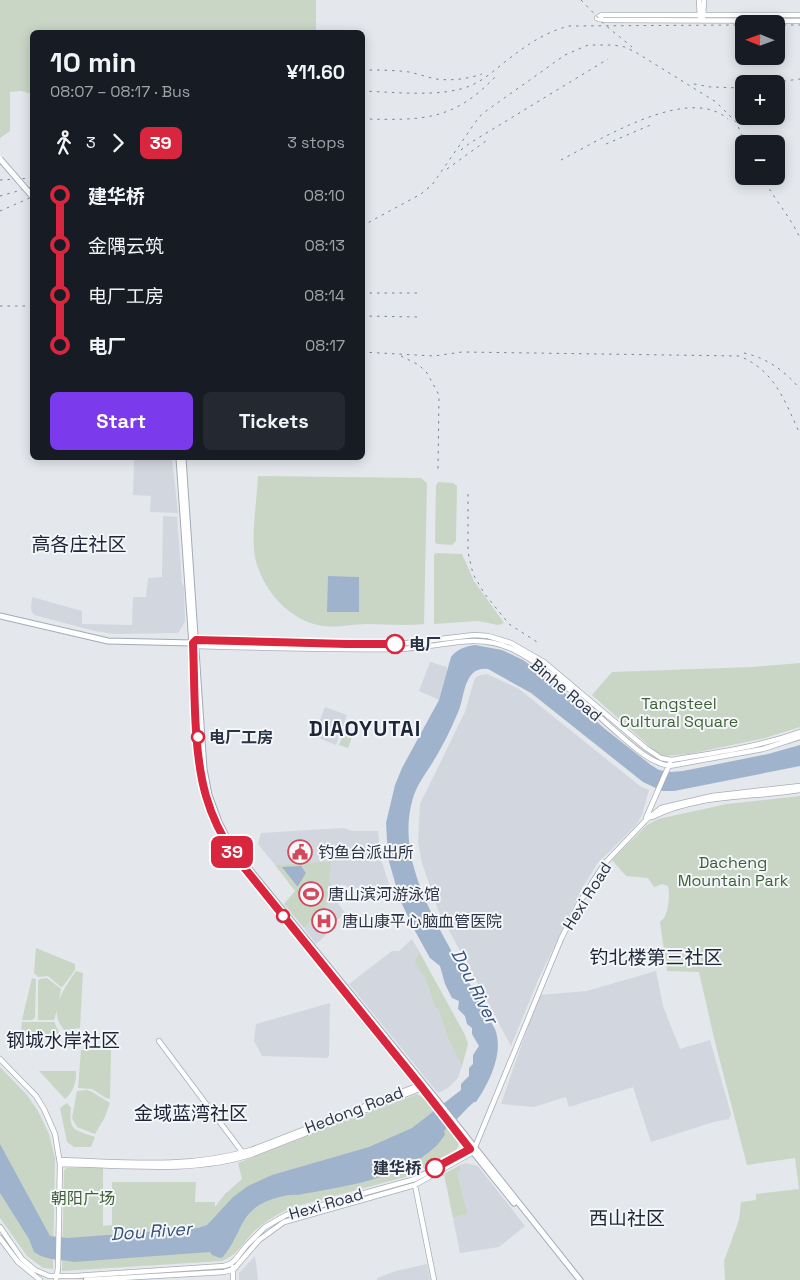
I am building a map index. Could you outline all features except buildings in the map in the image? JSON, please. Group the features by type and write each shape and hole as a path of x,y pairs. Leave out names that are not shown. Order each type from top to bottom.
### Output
{"main road":[{"path":"699,0 702,18"},
{"path":"702,18 704,0"},
{"path":"800,15 702,18 603,20 597,18 602,15 702,18 800,21"},
{"path":"0,159 30,194"},
{"path":"0,164 30,198"},
{"path":"179,460 195,643 198,741 203,783 210,809 221,834 240,862 436,1102 576,1280"},
{"path":"183,460 189,583"},
{"path":"0,616 108,641 195,643"},
{"name":"Binhe Road","path":"195,643 407,643 474,635 494,638 511,643 544,662 646,748 662,758 671,760"},
{"name":"Binhe Road","path":"195,643 313,649 400,649 475,640 488,641 511,648 544,668 632,745 654,761 668,768"},
{"path":"646,820 671,760 745,748 800,732"},
{"path":"668,768 763,749 800,737"},
{"name":"Hexi Road","path":"232,1266 259,1240 284,1222 415,1184 472,1150 504,1080 546,971 575,912 601,869 646,820 661,808 712,796 800,788"},
{"path":"160,1041 243,1153"},
{"path":"0,1059 36,1096 55,1134 60,1162 58,1268 56,1278"},
{"name":"Hedong Road","path":"60,1162 189,1161 243,1153 422,1085"},
{"name":"Hedong Road","path":"60,1162 168,1166 195,1165 230,1160 253,1154 422,1085"},
{"path":"472,1150 580,1280"},
{"name":"Hexi Road","path":"232,1266 254,1237 265,1227 280,1218 298,1211 415,1179 472,1150"},
{"path":"415,1184 434,1280"},
{"path":"0,1228 20,1260 35,1270 56,1278 232,1266"},
{"path":"0,1238 40,1280"},
{"path":"86,1280 224,1272 232,1266"},
{"path":"232,1266 234,1280"}],"shaded area":[{"path":"134,460 172,460 178,513 150,512 151,496 133,495"},
{"path":"163,516 177,517 182,583 184,587 185,622 178,633 115,634 95,631 34,615 31,610 32,597 82,611 82,624 132,625 133,597 146,597 148,578 162,577"},
{"path":"430,662 447,667 439,700 419,691"},
{"path":"487,674 519,689 640,786 649,790 642,815 636,825 597,864 580,892 538,980 511,1046 438,910 422,863 418,842 420,804 465,712 476,677"},
{"path":"325,707 347,715 336,745 314,736"},
{"path":"344,828 352,831 378,831 381,859 394,900 386,901 344,885 332,885 329,881 330,861 275,865 258,844 261,833"},
{"name":"唐山康平心脑血管医院","path":"334,898 345,913 324,932 326,935 316,944 304,928"},
{"path":"412,939 420,953 416,958 416,963 426,980 435,1008 438,1007 449,1041 462,1066 458,1078 448,1088 438,1093 349,984 392,951 399,951"},
{"path":"656,971 663,1006 680,1049 710,1040 731,1114 729,1119 713,1122 651,1142 633,1087 569,1107 566,1097 534,1107 501,1104 539,995 587,991"},
{"path":"330,1003 329,1055 327,1058 262,1056 254,1041 256,1024"},
{"path":"466,1163 478,1166 525,1226 499,1247 460,1253 453,1218 468,1214 457,1171 461,1170 460,1165"},
{"path":"255,1256 258,1280 239,1280 239,1273"},
{"path":"427,1264 430,1280 377,1280 377,1278 396,1271"}],"green space":[{"path":"0,0 316,0 316,30 30,30 30,93 22,91 10,92 10,131 0,138"},
{"path":"258,476 421,478 427,483 424,624 324,626 300,618 289,611 279,602 264,581 255,557 254,527"},
{"path":"438,482 453,483 457,486 456,541 452,545 437,544 435,542 436,486"},
{"path":"436,553 462,554 474,581 504,623 498,625 478,621 434,624 434,555"},
{"name":"Tangsteel Cultural Square","path":"800,663 800,727 765,738 689,754 664,756 656,752 592,695 612,672 753,667"},
{"path":"345,729 354,732 348,748 339,745"},
{"name":"Dacheng Mountain Park","path":"800,796 800,1280 725,1280 724,1261 739,1220 741,1202 756,1200 756,1194 799,1189 795,1158 747,1165 699,972 667,971 660,922 667,911 669,900 668,886 662,884 654,887 648,878 626,876 612,860 647,825 658,819 727,804"},
{"name":"唐山滨河游泳馆","path":"331,861 329,881 332,885 327,890 334,898 304,928 284,904 295,891 275,865"},
{"path":"36,948 75,964 75,970 63,986 61,987 48,976 38,977 34,973"},
{"path":"420,953 465,1035 468,1044 462,1066 449,1041 438,1008 435,1008 426,980 415,963"},
{"path":"76,971 83,973 80,1028 64,1030 58,1020 57,1007 62,994"},
{"path":"32,978 36,979 35,1018 32,1020 22,1020"},
{"path":"47,978 61,989 59,1001 54,1020 38,1020 38,981"},
{"path":"22,1022 54,1022 60,1034 21,1036"},
{"path":"81,1050 111,1050 110,1099 92,1089 78,1088"},
{"path":"0,1067 27,1095 38,1111 49,1134 55,1158 53,1269 43,1268 27,1256 0,1218"},
{"path":"39,1071 76,1071 75,1083 70,1094 65,1099"},
{"path":"87,1090 110,1103 105,1117 95,1134 77,1127 72,1118 77,1091"},
{"name":"朝阳广场","path":"417,1094 428,1102 441,1116 457,1137 459,1143 457,1149 409,1176 290,1208 261,1226 233,1255 222,1261 62,1271 64,1170 66,1168 103,1168 103,1226 112,1225 112,1182 196,1182 195,1202 215,1202 215,1207 225,1194 242,1179 238,1163"},
{"path":"67,1103 71,1108 72,1125 78,1131 95,1137 91,1147 74,1147 67,1142 60,1108"},
{"path":"460,1165 461,1170 457,1172 468,1214 453,1218 444,1174"}],"water":[{"path":"328,576 359,577 359,612 327,612"},
{"path":"475,645 502,650 523,660 548,678 605,729 659,770 683,771 768,754 800,745 800,766 674,791 662,791 643,782 531,693 488,669 480,669 474,672 467,683 459,710 446,738 413,798 409,819 409,840 412,861 426,902 495,1029 498,1047 497,1057 491,1076 476,1102 471,1104 444,1131 445,1135 436,1146 421,1158 405,1167 353,1185 276,1198 255,1208 243,1222 230,1248 223,1257 220,1258 212,1255 210,1252 74,1262 49,1258 34,1252 29,1239 0,1193 0,1144 50,1236 68,1238 198,1228 207,1225 233,1197 248,1186 272,1175 369,1147 412,1128 461,1090 461,1084 469,1076 469,1068 473,1064 473,1055 479,1046 472,1034 472,1028 467,1024 465,1016 458,1009 459,1001 452,998 445,984 440,966 430,958 400,900 388,858 386,823 395,785 402,768 439,700 451,657 462,648"},
{"path":"301,866 306,873 297,886 282,867"}],"railway":[{"path":"581,0 605,25 632,47"},
{"path":"365,91 433,93 461,89 481,80 536,40 551,32 569,26 735,25"},
{"path":"785,25 800,25"},
{"path":"365,224 421,194 432,185 479,117 486,111 565,55 588,45 613,45 625,47 637,53 716,102 736,122 742,135"},
{"path":"461,150 608,59"},
{"path":"365,70 403,71 448,80 482,74"},
{"path":"365,119 402,119 436,115 466,102 497,75"},
{"path":"785,81 800,79"},
{"path":"694,84 735,88"},
{"path":"561,160 620,129 668,111 691,108 711,110 728,119"},
{"path":"606,144 653,124"},
{"path":"447,169 486,141"},
{"path":"0,180 30,178"},
{"path":"767,185 800,238"},
{"path":"0,196 30,188"},
{"path":"0,211 30,198"},
{"path":"365,293 419,293"},
{"path":"0,306 30,306"},
{"path":"365,316 419,317"},
{"path":"365,352 434,356 462,352 739,356 751,362 770,378 784,399 800,434"},
{"path":"744,353 760,358 775,366 800,389"},
{"path":"401,356 419,365 427,373 439,395 438,469"},
{"path":"468,494 468,552 473,574 484,593 509,624 537,642"}],"bus line":[{"name":"39","path":"395,644 196,640 193,643 199,756 203,783 210,809 234,855 470,1149 435,1168"}],"place":[{"name":"电厂","path":"395,644"},
{"name":"电厂工房","path":"198,737"},
{"name":"钓鱼台派出所","path":"300,852"},
{"name":"唐山滨河游泳馆","path":"311,894"},
{"name":"唐山康平心脑血管医院","path":"324,921"},
{"name":"建华桥","path":"435,1168"}],"district":[{"name":"高各庄社区","path":"79,544"},
{"name":"DIAOYUTAI","path":"365,728"},
{"name":"钓北楼第三社区","path":"656,957"},
{"name":"钢城水岸社区","path":"63,1040"},
{"name":"金域蓝湾社区","path":"191,1113"},
{"name":"西山社区","path":"627,1218"}],"water label":[{"name":"Dou River","path":"475,986"},
{"name":"Dou River","path":"151,1231"}]}
